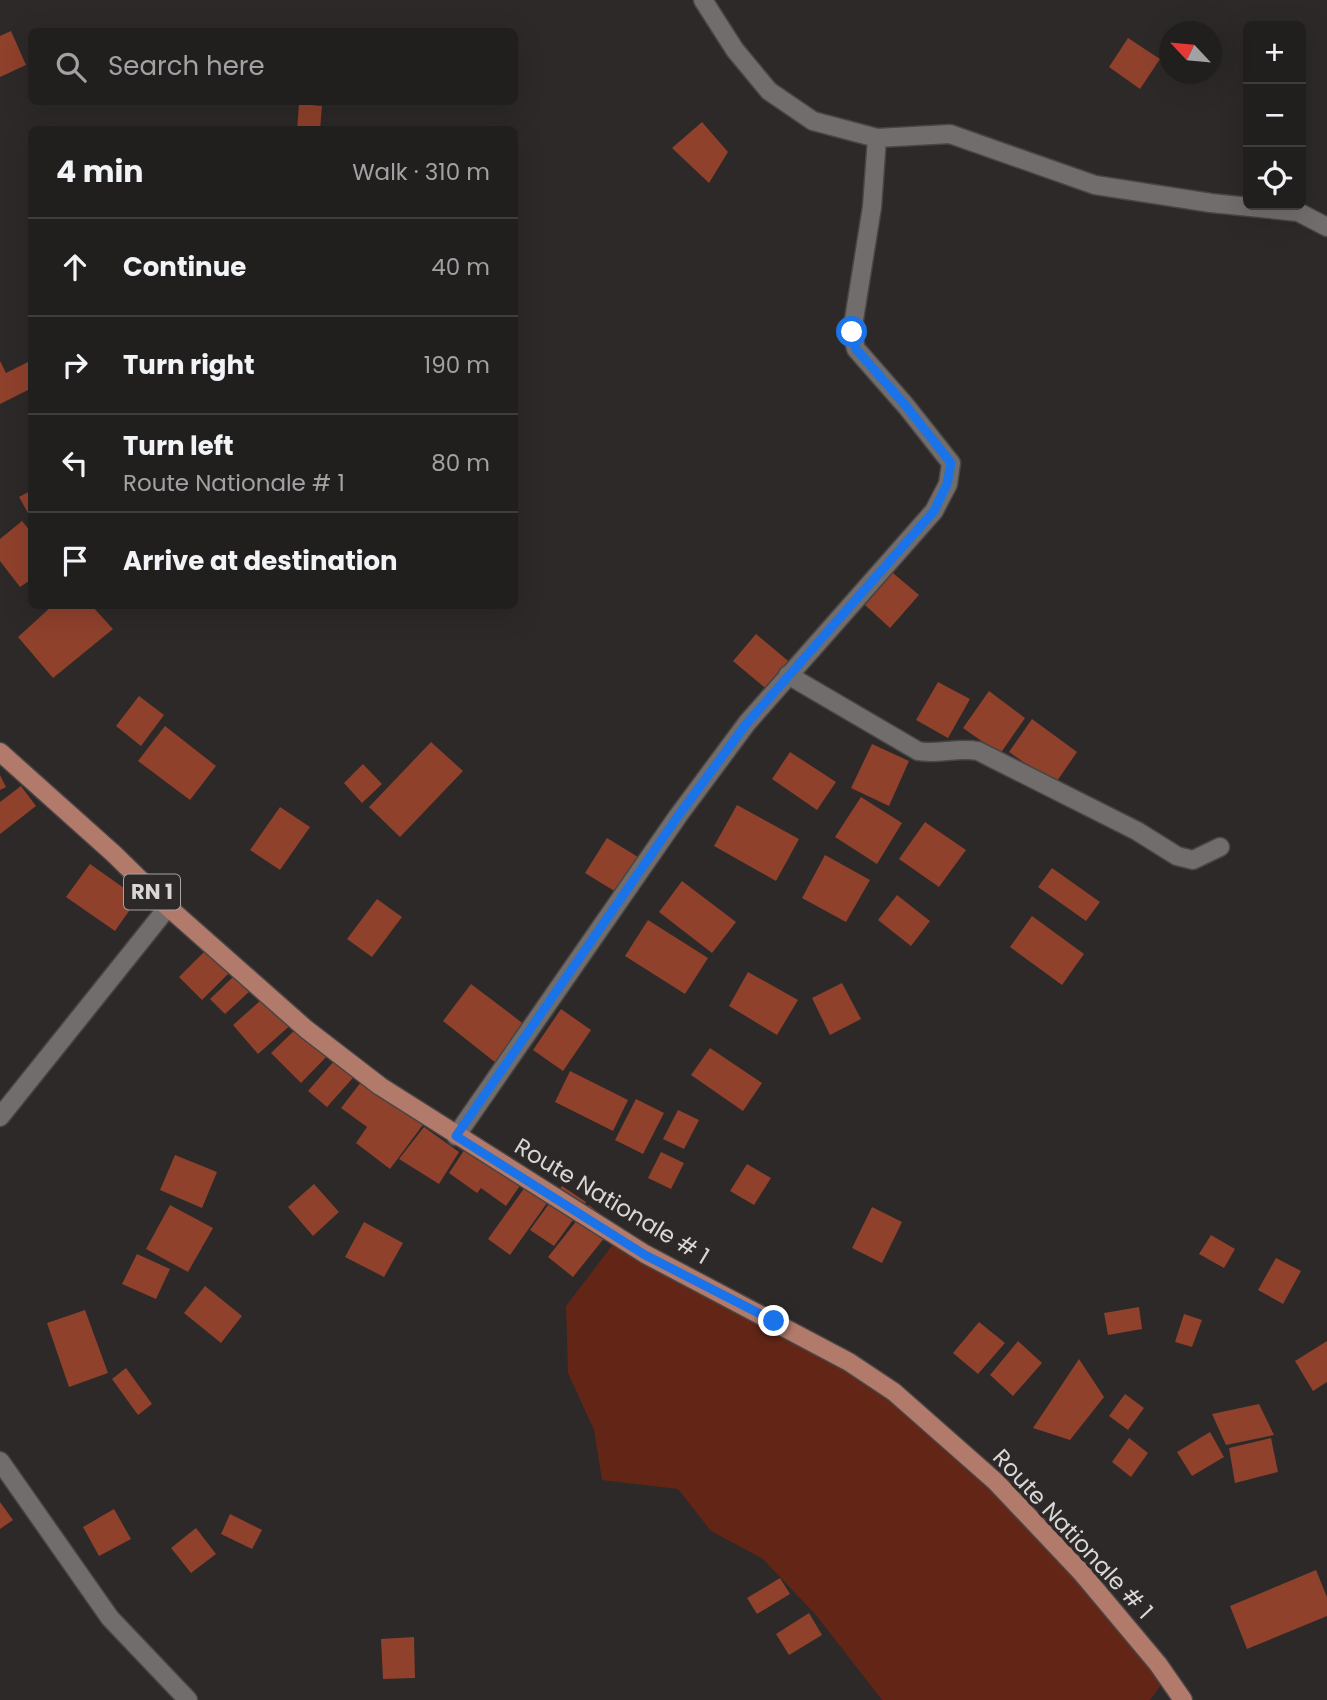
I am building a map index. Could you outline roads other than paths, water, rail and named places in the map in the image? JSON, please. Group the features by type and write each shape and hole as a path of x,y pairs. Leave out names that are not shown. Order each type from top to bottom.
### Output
{"main road":[{"name":"Route Nationale # 1","path":"0,752 41,786 168,907 306,1029 380,1086 645,1255 838,1356 894,1392 996,1482 1062,1552 1149,1654 1183,1700"}],"street":[{"path":"703,0 735,50 769,91 813,121 877,138 950,134 1095,185 1211,203 1298,212 1327,227"},
{"path":"456,1136 678,816 747,723 934,511 947,484 951,463 856,349 852,332 872,207 877,138"},
{"path":"788,675 918,751 929,753 962,748 978,751 1137,831 1177,856 1193,860 1220,847"},
{"path":"0,1117 168,907"},
{"path":"0,1461 110,1618 188,1700"}]}
